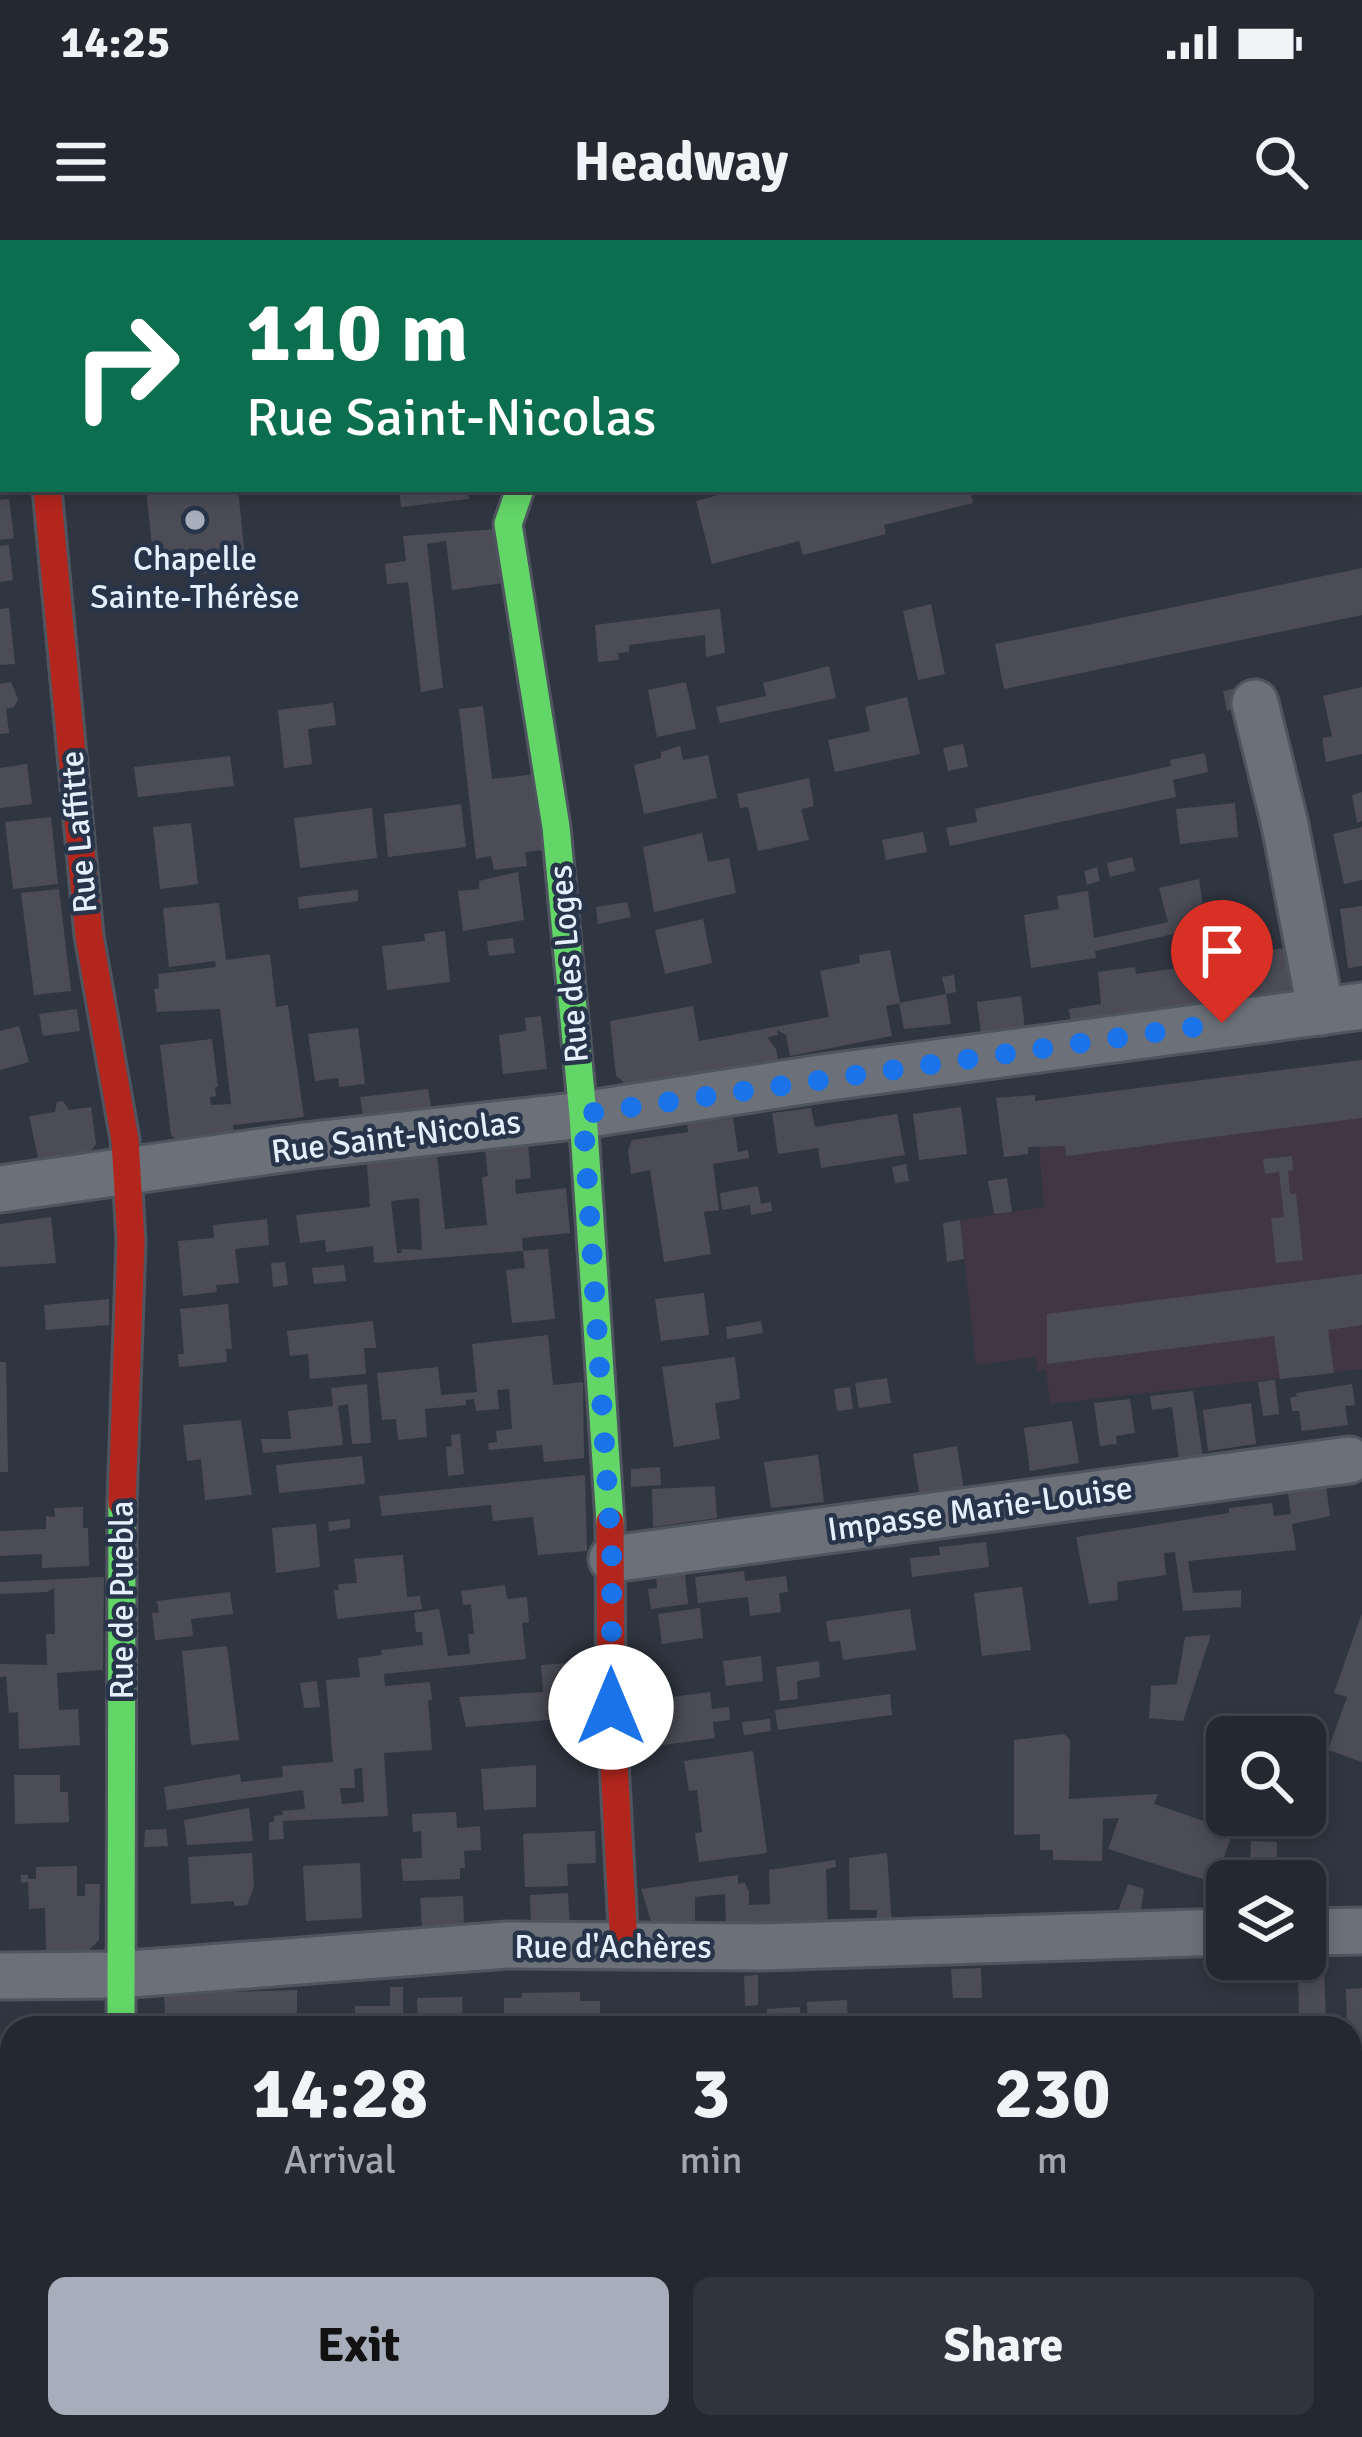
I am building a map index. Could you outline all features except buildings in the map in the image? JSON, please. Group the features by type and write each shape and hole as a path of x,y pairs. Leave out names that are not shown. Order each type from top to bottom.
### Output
{"street":[{"name":"Rue Laffitte","path":"47,492 89,936 125,1140 125,1172"},
{"name":"Rue des Loges","path":"519,492 508,524 556,827 583,1114 612,1559 611,1707 624,1947"},
{"path":"1255,703 1285,825 1342,1009"},
{"name":"Rue Saint-Nicolas","path":"0,1190 1342,1009"},
{"name":"Rue de Puebla","path":"120,2016 122,1483 131,1241 125,1172"},
{"name":"Impasse Marie-Louise","path":"612,1559 1349,1460"},
{"path":"1326,1931 1362,1931"},
{"name":"Rue d'Achères","path":"0,1976 118,1975 507,1946 762,1947 1206,1933"}],"shaded area":[{"path":"1362,1060 1362,1369 1050,1404 1046,1370 1037,1371 1036,1357 976,1365 960,1220 1044,1207 1035,1101"}],"traffic: fast":[{"path":"519,492 508,524 556,827 583,1115 610,1522"},
{"path":"121,2016 122,1503"}],"traffic: jam":[{"path":"47,492 89,936 125,1140 131,1241 122,1503"},
{"path":"610,1522 611,1707 624,1947"}],"place":[{"name":"Chapelle Sainte-Thérèse","path":"195,520"}],"route":[{"path":"611,1707 612,1559 583,1114 1222,1023"}]}
